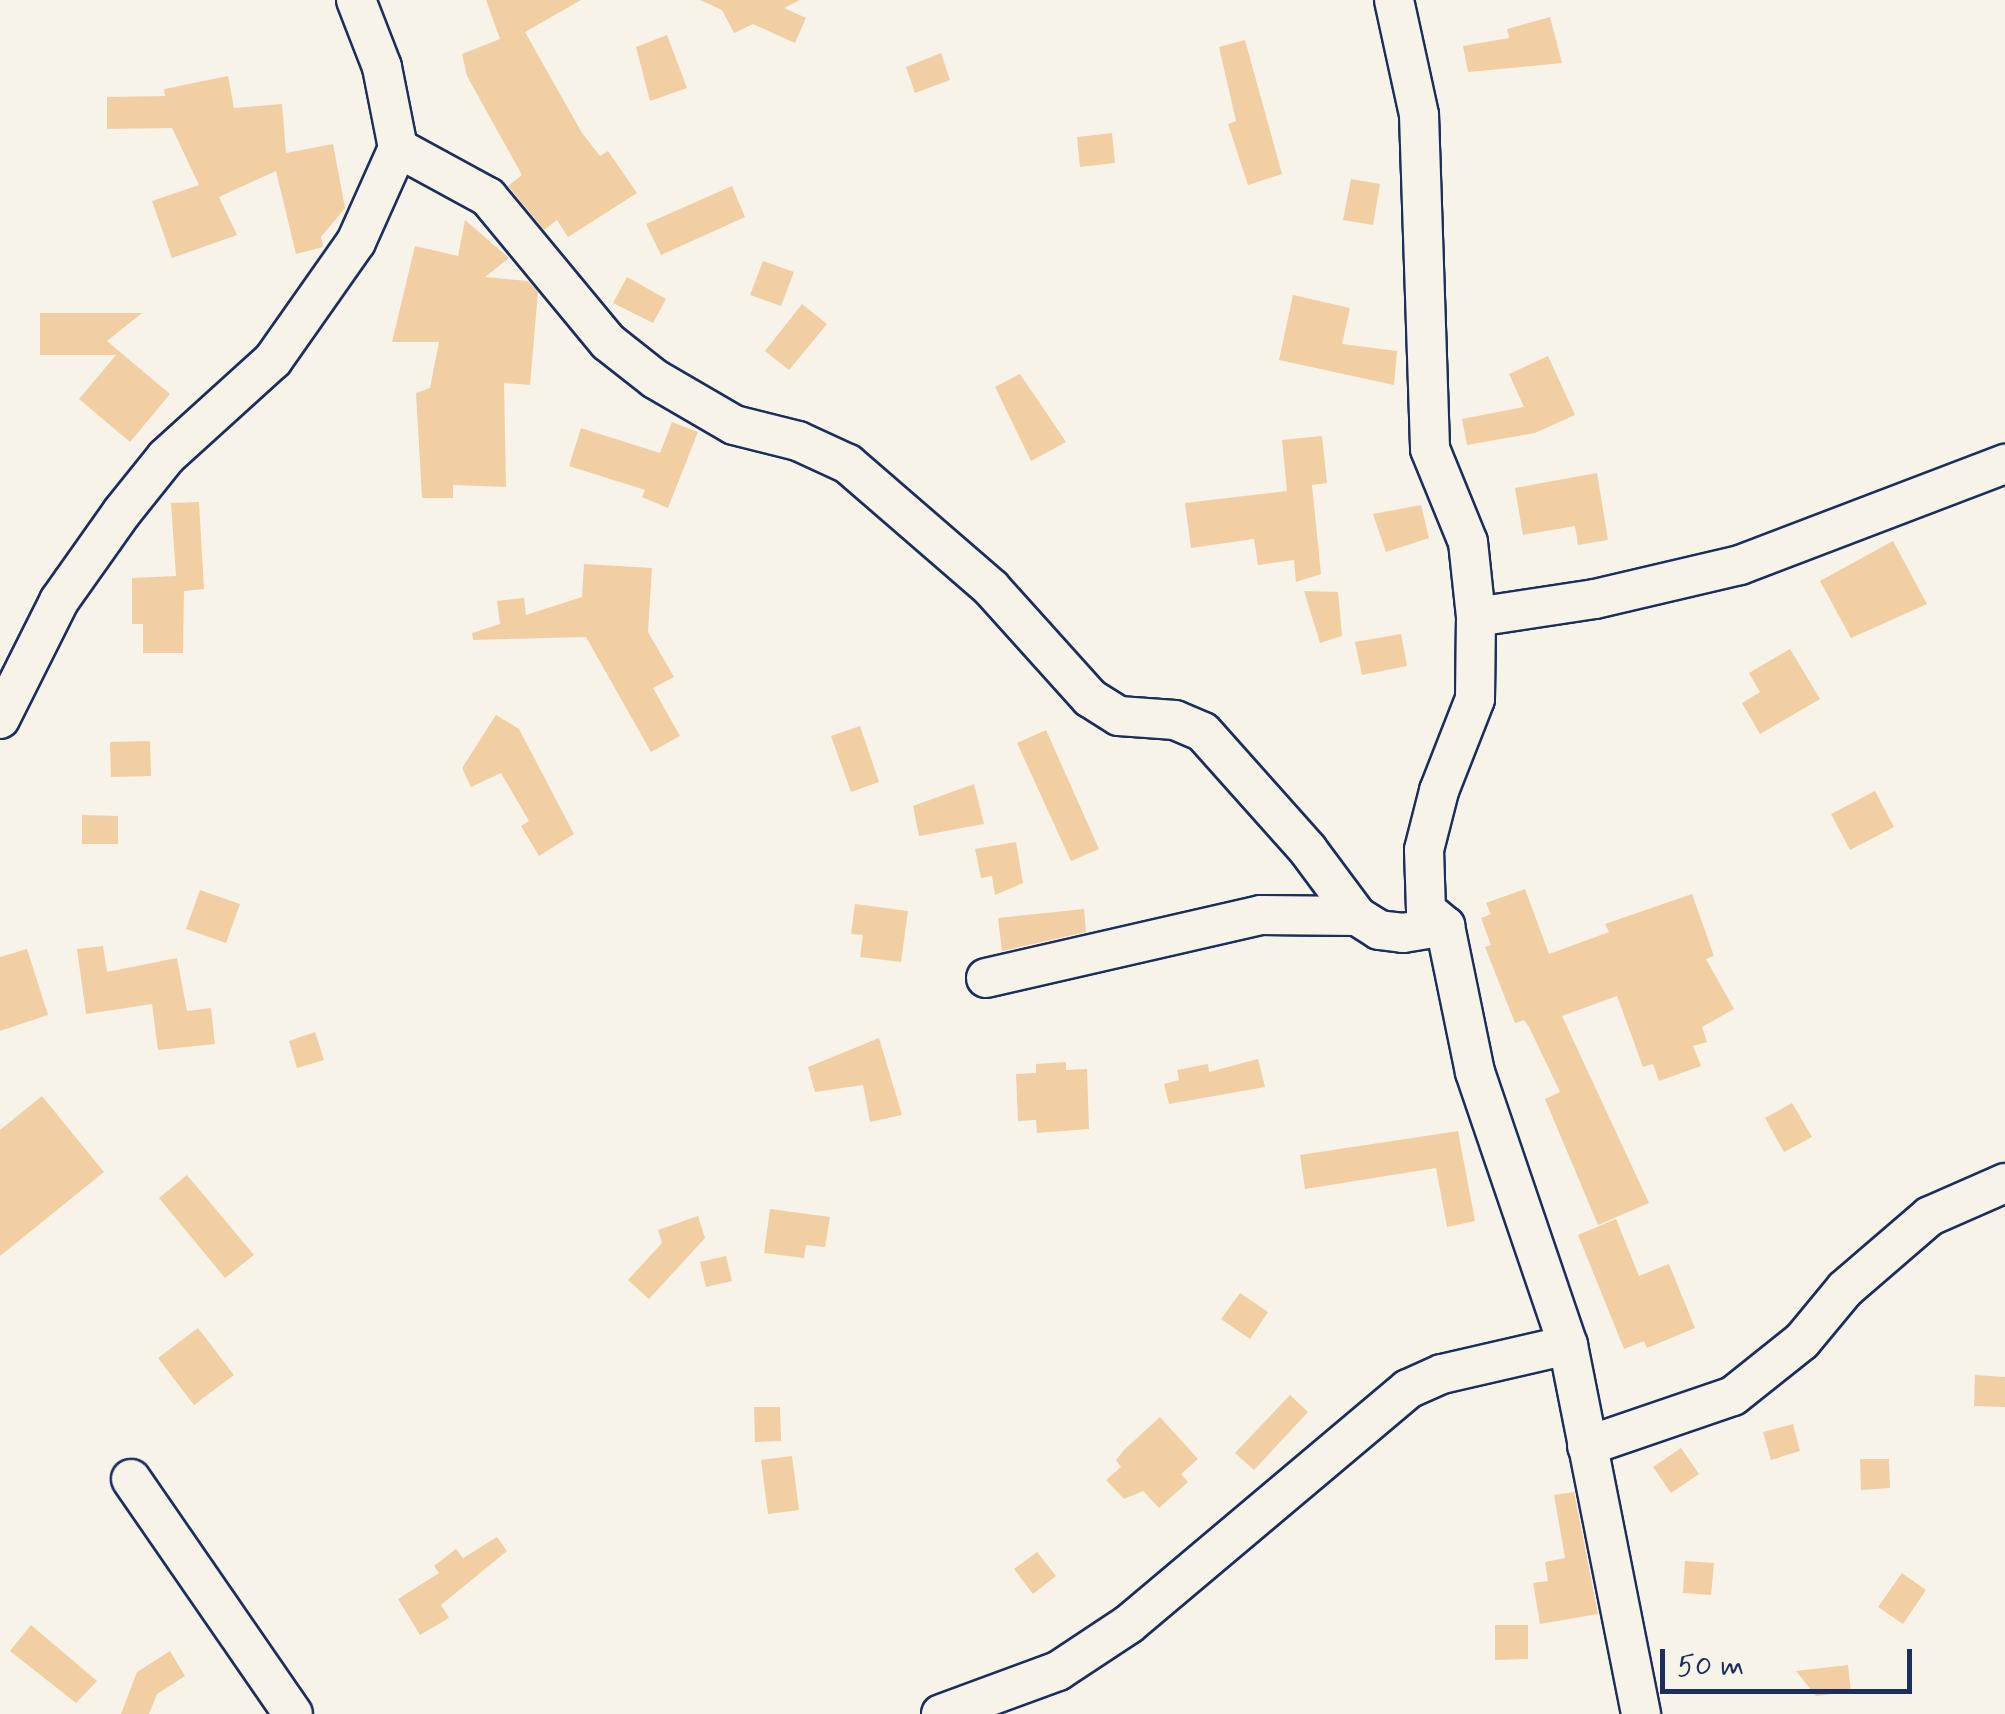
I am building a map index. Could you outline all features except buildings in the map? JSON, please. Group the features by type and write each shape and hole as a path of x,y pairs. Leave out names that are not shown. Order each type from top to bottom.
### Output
{"street":[{"path":"3,707 59,600 122,512 166,457 273,360 356,242 398,148 382,66 356,0"},
{"path":"1394,0 1419,115 1430,449 1468,542 1476,617 1475,700 1439,791 1424,850 1426,910 1444,926 1475,1072 1568,1345 1641,1714"},
{"path":"398,148 488,198 608,342 655,379 734,425 798,441 872,483 991,588 1090,698 1119,716 1175,720 1203,732 1357,916"},
{"path":"1476,617 1595,600 1740,565 2005,464"},
{"path":"986,978 1261,915 1357,916 1404,933 1444,926"},
{"path":"1588,1446 1733,1396 1802,1341 1845,1289 1930,1216 2005,1184"},
{"path":"942,1714 1058,1671 1129,1624 1408,1390 1442,1374 1568,1345"},
{"path":"131,1480 293,1714"}]}
